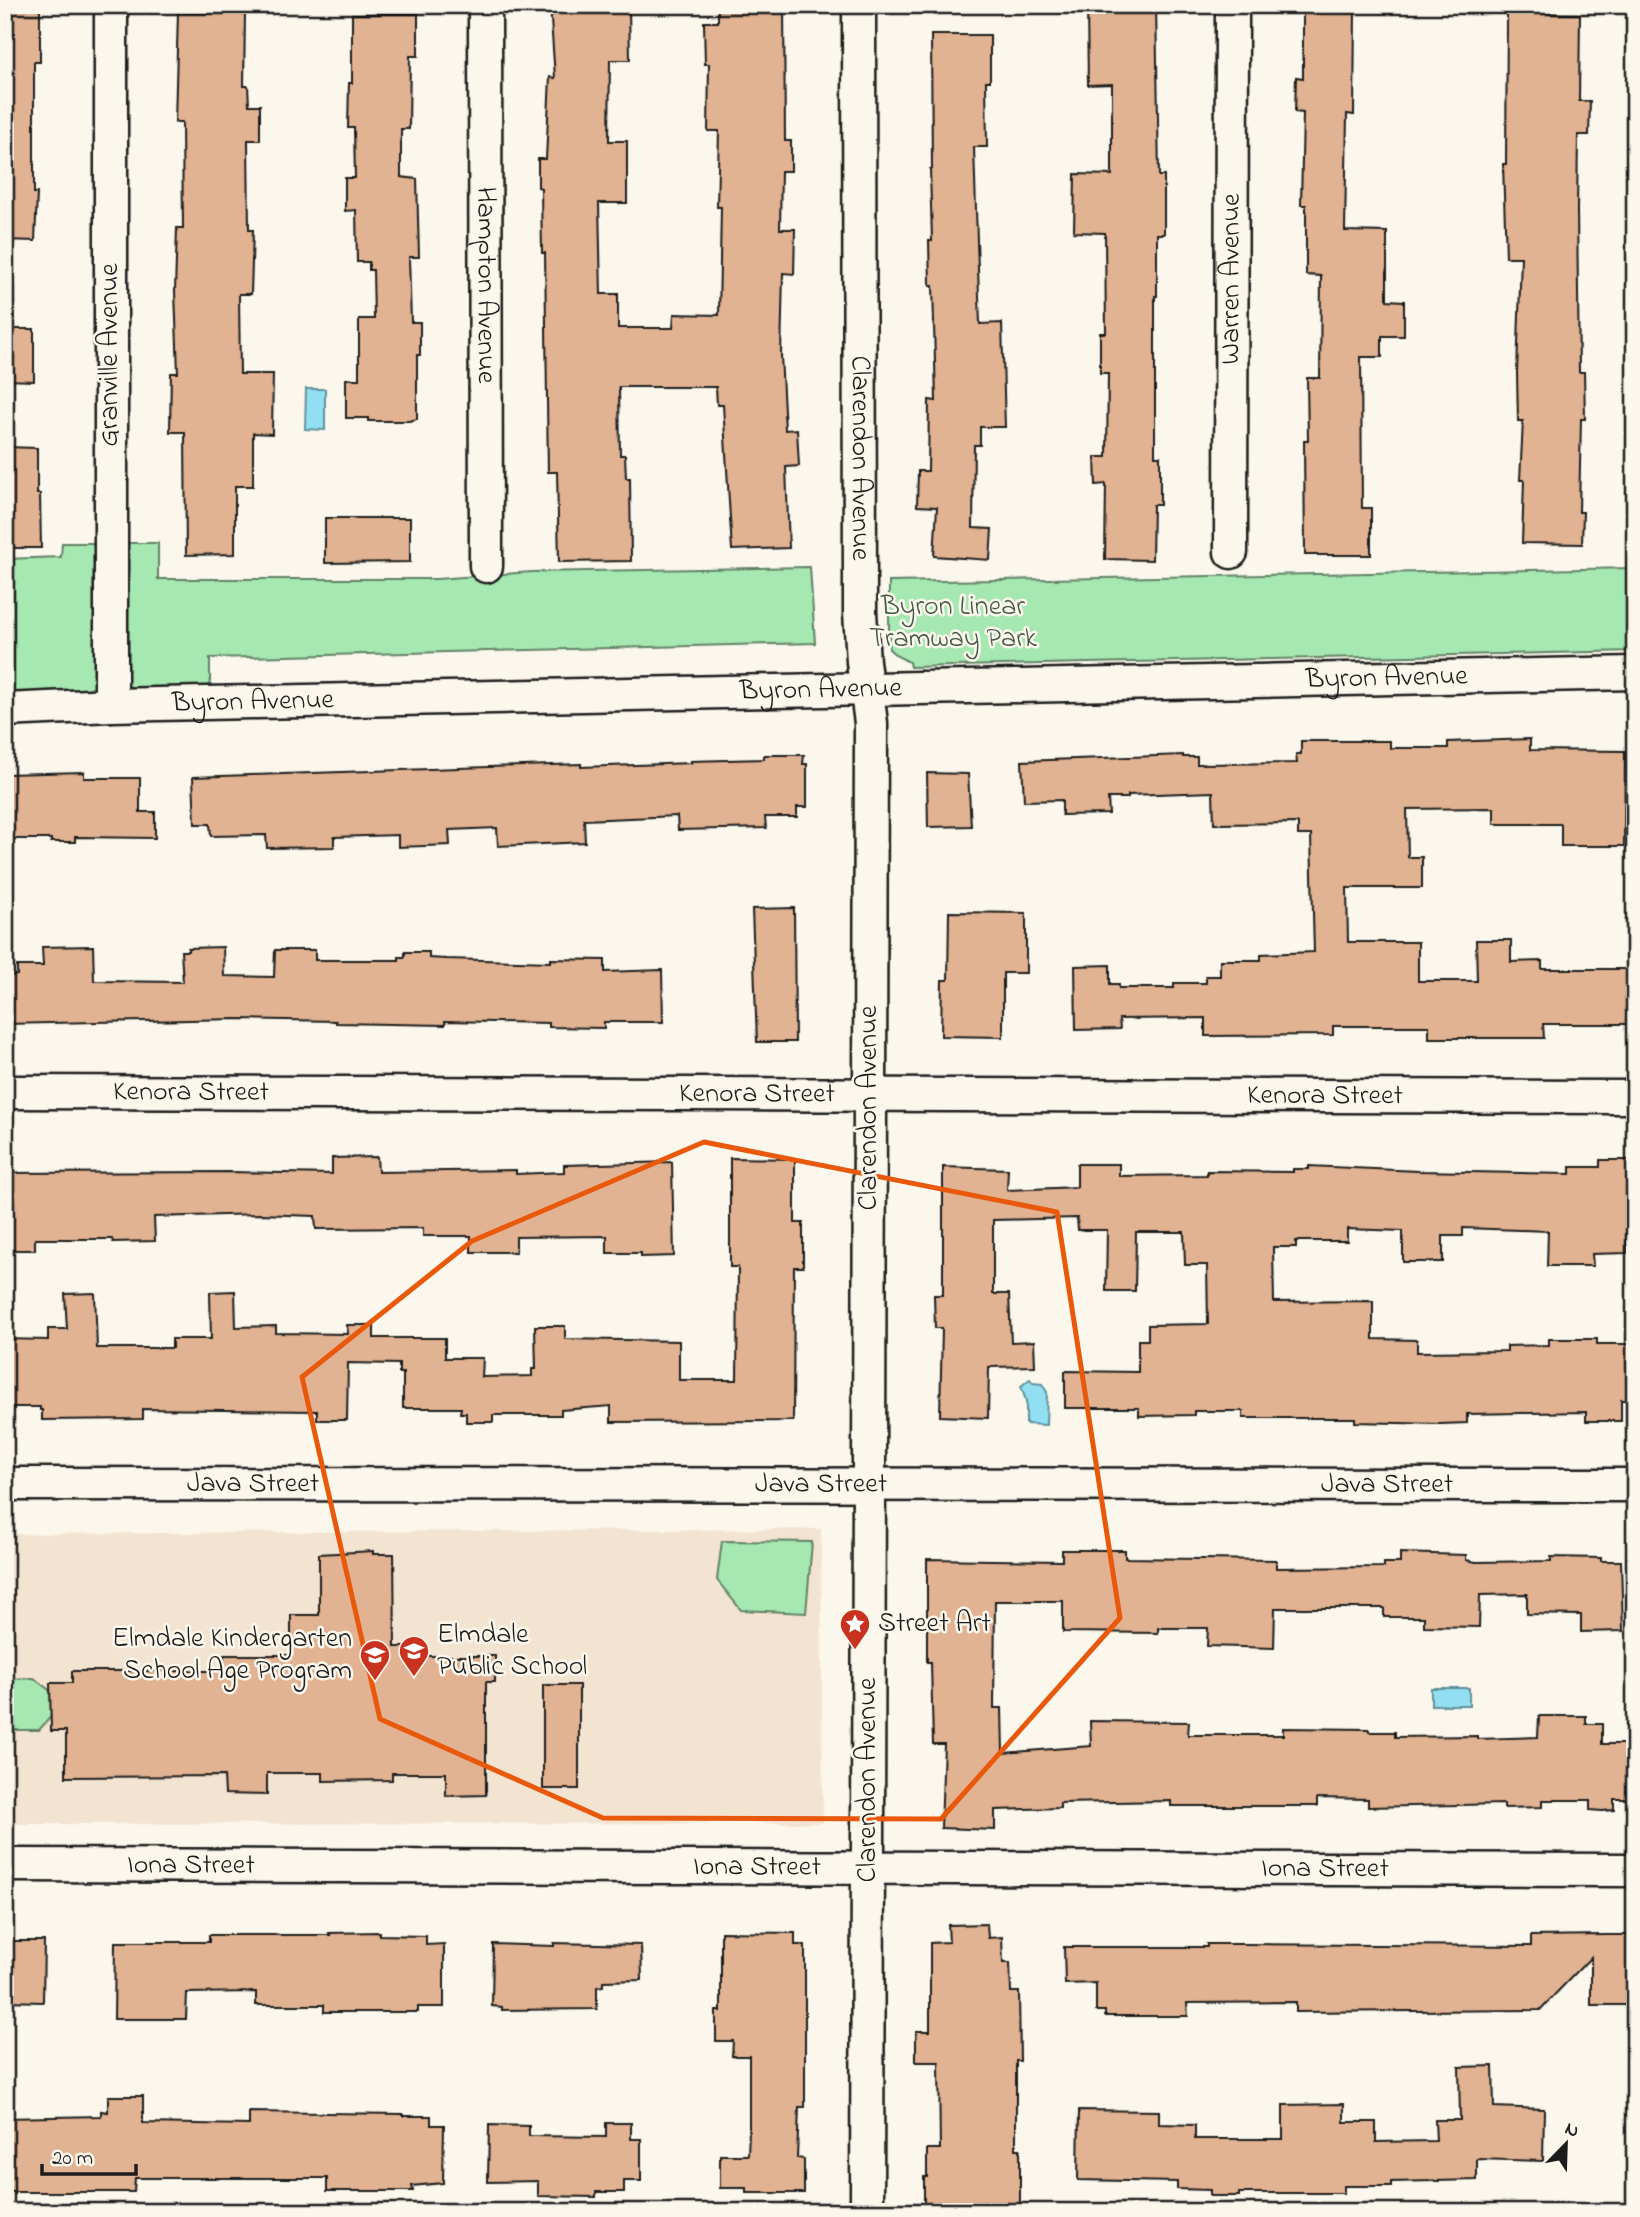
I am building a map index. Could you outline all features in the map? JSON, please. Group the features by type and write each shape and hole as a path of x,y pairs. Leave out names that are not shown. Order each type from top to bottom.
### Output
{"street":[{"name":"Granville Avenue","path":"111,5 111,705"},
{"name":"Hampton Avenue","path":"485,5 486,566"},
{"name":"Clarendon Avenue","path":"859,5 860,612 871,723 867,2212"},
{"name":"Warren Avenue","path":"1231,552 1232,5"},
{"name":"Byron Avenue","path":"5,710 111,705 1635,673"},
{"name":"Kenora Street","path":"5,1092 1635,1097"},
{"name":"Java Street","path":"5,1484 1635,1485"},
{"name":"Iona Street","path":"5,1865 1635,1870"}],"highlighted area":[{"path":"704,1142 1057,1212 1120,1618 941,1819 603,1818 380,1719 302,1377 472,1241"}],"shaded area":[{"name":"Elmdale Public School","path":"821,1529 823,1823 5,1824 5,1534"}],"green space":[{"name":"Byron Linear Tramway Park","path":"62,543 158,543 158,579 436,579 532,572 810,567 815,643 210,658 210,690 5,696 5,559 61,557"},
{"name":"Byron Linear Tramway Park","path":"1635,568 1635,651 910,667 909,662 889,649 889,582"},
{"path":"722,1541 812,1542 806,1613 741,1610 717,1580"},
{"path":"34,1678 64,1702 39,1730 5,1730 5,1679"}],"water":[{"path":"306,389 325,389 325,430 305,429"},
{"path":"1030,1379 1033,1383 1042,1384 1047,1392 1046,1425 1026,1424 1026,1401 1021,1386"},
{"path":"1431,1688 1469,1688 1469,1705 1431,1705"}],"building":[{"path":"5,5 40,5 40,62 34,62 34,193 37,193 35,241 5,240"},
{"path":"550,5 629,5 630,60 610,60 609,141 627,141 627,203 599,203 601,294 618,294 618,328 673,328 674,314 719,315 719,131 708,131 709,64 705,64 704,22 718,22 718,5 784,5 785,141 791,141 791,171 781,171 780,229 795,229 794,274 783,273 781,355 785,430 797,429 799,466 786,467 789,548 732,550 723,405 717,405 716,387 619,387 620,455 625,455 626,478 630,478 631,561 559,562 557,472 548,472 545,253 542,253 541,188 538,187 538,159 546,159 550,77 555,78"},
{"path":"1087,5 1156,5 1159,176 1164,176 1164,234 1157,234 1155,456 1160,456 1160,505 1153,505 1152,560 1105,559 1106,484 1096,485 1095,457 1107,457 1108,373 1100,373 1100,333 1106,333 1105,233 1074,232 1075,174 1112,175 1112,84 1088,85"},
{"path":"1303,9 1355,10 1354,115 1347,114 1345,231 1387,232 1387,300 1404,301 1404,336 1382,336 1382,357 1361,357 1362,508 1371,508 1371,555 1305,555 1304,441 1308,441 1307,378 1320,378 1321,276 1306,275 1306,205 1301,205 1303,113 1295,112 1296,77 1303,78"},
{"path":"178,12 245,14 244,86 248,86 249,105 260,105 260,140 248,140 249,230 253,230 251,294 239,294 240,374 273,374 272,434 253,433 253,486 235,486 235,554 186,555 185,432 170,432 171,373 178,373 175,291 177,228 183,228 182,122 175,122"},
{"path":"1507,13 1580,14 1579,101 1590,101 1589,135 1578,135 1579,372 1584,372 1585,419 1581,419 1579,512 1583,512 1582,544 1522,543 1524,480 1520,480 1523,421 1518,421 1517,373 1521,257 1506,257 1503,164 1506,164"},
{"path":"352,14 418,14 418,56 410,56 409,129 401,129 401,177 417,179 419,257 409,257 411,322 420,322 420,355 417,355 417,419 409,421 346,418 346,379 359,379 359,319 374,319 373,270 369,270 369,262 357,262 356,210 345,211 345,178 355,178 354,128 348,128 349,83 352,83"},
{"path":"931,35 990,35 990,81 986,81 987,147 974,147 980,324 1002,323 1005,427 980,427 980,445 974,445 973,528 992,529 990,560 934,556 937,507 917,506 918,471 928,471 929,400 936,401 929,241 932,241"},
{"path":"5,329 34,329 34,381 5,380"},
{"path":"5,447 37,448 41,548 10,548 9,535 5,535"},
{"path":"325,518 410,518 410,562 325,563"},
{"path":"1530,739 1530,750 1625,751 1624,846 1561,846 1561,824 1494,824 1494,808 1407,809 1408,857 1422,857 1422,888 1347,888 1348,942 1418,942 1418,981 1477,981 1476,940 1511,940 1511,962 1542,961 1542,969 1635,969 1635,1019 1627,1019 1627,1024 1543,1024 1544,1038 1429,1038 1429,1026 1333,1026 1333,1035 1205,1036 1205,1018 1119,1019 1120,1029 1076,1030 1075,966 1110,965 1110,984 1119,984 1119,988 1174,988 1174,983 1206,983 1206,976 1220,976 1220,960 1261,960 1261,954 1314,952 1311,835 1298,835 1298,823 1214,824 1213,792 1108,798 1109,814 1062,815 1062,800 1024,801 1022,761 1183,755 1197,757 1197,764 1297,763 1296,754 1301,754 1301,741 1390,741 1390,748 1448,748 1448,742"},
{"path":"764,755 804,755 803,764 807,764 807,807 797,807 797,817 765,817 766,828 678,830 677,816 584,820 585,842 498,846 497,828 449,830 450,845 398,847 398,835 334,837 334,847 267,848 266,835 211,836 210,824 195,824 193,777 691,763 764,759"},
{"path":"84,772 84,778 140,778 140,812 155,812 155,838 75,837 75,842 51,842 51,839 11,839 11,831 5,832 5,774"},
{"path":"927,773 968,774 971,826 928,827"},
{"path":"794,908 795,1042 757,1042 752,909"},
{"path":"949,912 1026,913 1026,973 1003,973 1003,1037 941,1036 942,980 948,980"},
{"path":"93,946 94,981 183,982 181,951 188,951 188,948 223,947 224,976 274,977 275,950 315,950 315,960 399,960 399,957 405,957 405,952 429,952 429,958 446,959 550,962 550,959 605,960 605,972 662,970 663,1022 604,1022 604,1028 549,1027 549,1023 445,1021 445,1025 237,1019 5,1024 5,976 17,975 17,966 43,966 42,947"},
{"path":"377,1157 378,1172 516,1170 516,1174 564,1172 564,1165 672,1162 674,1256 641,1257 641,1253 607,1253 607,1236 516,1237 516,1252 471,1252 471,1236 423,1236 423,1228 316,1229 315,1216 260,1214 154,1217 155,1241 35,1239 35,1250 11,1250 11,1243 5,1243 5,1173 332,1174 332,1158"},
{"path":"730,1158 795,1159 795,1223 803,1223 803,1267 794,1267 793,1421 611,1422 611,1406 561,1410 561,1415 493,1415 493,1422 466,1422 466,1413 460,1413 461,1408 403,1408 403,1373 399,1373 399,1364 348,1363 347,1420 317,1420 317,1411 143,1409 143,1419 42,1420 40,1407 5,1407 5,1339 48,1340 48,1329 67,1329 65,1294 95,1293 97,1348 172,1348 172,1339 211,1339 210,1292 235,1291 236,1327 276,1326 276,1333 348,1334 347,1325 374,1325 374,1338 445,1338 445,1358 483,1358 482,1377 532,1376 532,1369 536,1369 535,1326 565,1326 565,1339 679,1341 679,1380 737,1380 738,1267 730,1267"},
{"path":"1600,1160 1634,1160 1634,1203 1627,1203 1627,1253 1592,1254 1593,1266 1547,1266 1548,1231 1463,1228 1463,1236 1443,1236 1443,1262 1403,1262 1403,1231 1347,1229 1347,1241 1296,1241 1296,1247 1273,1247 1274,1302 1373,1301 1373,1339 1417,1340 1417,1352 1507,1351 1507,1346 1549,1345 1549,1339 1597,1339 1597,1344 1635,1344 1635,1400 1621,1400 1621,1421 1586,1421 1586,1412 1467,1414 1467,1423 1441,1424 1355,1422 1355,1418 1243,1418 1243,1411 1194,1411 1194,1415 1139,1416 1139,1408 1065,1408 1065,1371 1138,1372 1138,1340 1148,1340 1148,1325 1208,1324 1207,1265 1185,1265 1184,1232 1136,1232 1135,1291 1106,1291 1107,1230 1078,1230 1077,1218 993,1220 993,1294 1009,1294 1011,1342 1034,1341 1035,1366 989,1367 988,1418 940,1416 942,1328 935,1328 934,1295 943,1295 943,1167 1008,1169 1007,1190 1077,1187 1077,1164 1119,1164 1119,1176 1207,1175 1207,1171 1293,1172 1293,1169 1309,1169 1309,1166 1570,1174 1570,1167 1600,1167"},
{"path":"1062,1550 1125,1550 1125,1558 1276,1560 1276,1568 1384,1567 1384,1563 1400,1563 1400,1553 1466,1555 1466,1560 1476,1562 1551,1561 1551,1557 1621,1561 1623,1631 1581,1632 1581,1615 1527,1614 1527,1594 1480,1595 1479,1627 1424,1626 1424,1617 1384,1617 1384,1608 1275,1608 1274,1648 1207,1646 1208,1628 1158,1628 1158,1633 1063,1632 1063,1601 995,1601 994,1708 1002,1708 1003,1753 1091,1746 1090,1721 1189,1722 1188,1735 1283,1735 1283,1728 1369,1729 1369,1732 1395,1732 1395,1737 1477,1736 1477,1739 1538,1737 1539,1716 1586,1716 1586,1724 1602,1724 1602,1744 1629,1744 1630,1799 1614,1799 1614,1810 1602,1811 1590,1810 1590,1800 1542,1800 1542,1807 1504,1808 1504,1804 1368,1807 1368,1799 1317,1798 1317,1806 1171,1806 1171,1801 1060,1803 1060,1808 995,1810 995,1830 941,1828 944,1744 933,1744 931,1662 927,1662 927,1559 1062,1561"},
{"path":"373,1551 373,1554 394,1554 395,1647 409,1647 409,1656 495,1656 495,1682 486,1682 486,1795 446,1796 446,1773 392,1773 392,1780 323,1781 323,1773 267,1773 267,1795 225,1794 224,1776 66,1777 66,1731 51,1731 50,1683 72,1683 72,1671 224,1671 224,1655 291,1655 291,1615 319,1615 319,1554"},
{"path":"543,1685 579,1685 579,1789 543,1789"},
{"path":"987,1924 988,1938 1002,1937 1003,1963 1010,1963 1011,1992 1019,1992 1020,2061 1016,2061 1016,2149 1020,2149 1020,2212 924,2212 927,2149 940,2149 939,2062 916,2062 916,2031 930,2031 930,1943 949,1942 948,1925"},
{"path":"379,1932 379,1935 426,1936 426,1945 444,1944 444,2007 418,2007 418,2012 324,2012 324,2005 256,2005 256,1992 187,1993 186,2019 114,2019 115,1942 209,1942 209,1935 330,1935 329,1933"},
{"path":"721,1932 795,1933 795,1945 805,1945 805,2107 799,2107 797,2158 804,2159 804,2193 746,2193 746,2188 720,2188 720,2155 748,2155 749,2130 749,2056 732,2056 733,2041 716,2041 716,2011 721,2011"},
{"path":"1635,1935 1635,2005 1591,2005 1591,1957 1540,2010 1296,2012 1296,2002 1187,2003 1188,2016 1105,2016 1105,2011 1096,2011 1096,1983 1065,1984 1064,1947 1207,1947 1207,1944 1531,1946 1531,1936"},
{"path":"5,1941 44,1941 43,2002 5,2001"},
{"path":"554,1943 641,1945 642,1980 603,1981 603,1986 597,1987 597,2009 502,2010 502,2007 492,2006 493,1944 554,1946"},
{"path":"1493,2066 1494,2107 1544,2109 1543,2161 1477,2159 1477,2180 1391,2182 1391,2186 1344,2186 1344,2193 1239,2193 1239,2196 1210,2196 1210,2190 1177,2189 1177,2182 1078,2180 1079,2110 1159,2111 1159,2124 1195,2125 1195,2139 1283,2139 1283,2105 1344,2104 1344,2122 1376,2122 1376,2142 1436,2141 1435,2120 1460,2120 1459,2067"},
{"path":"108,2096 143,2096 143,2123 249,2125 249,2112 431,2116 431,2125 444,2125 443,2183 412,2186 413,2191 327,2191 327,2178 135,2178 134,2192 5,2192 5,2118 101,2116 101,2111 108,2112"},
{"path":"606,2123 631,2123 631,2139 641,2139 641,2181 624,2181 624,2192 596,2192 596,2197 538,2196 538,2181 488,2182 489,2125 529,2126 529,2136 606,2137"}],"place":[{"name":"Street Art","path":"855,1651"},
{"name":"Elmdale Public School","path":"414,1678"},
{"name":"Elmdale Kindergarten School Age Program","path":"375,1682"}]}
